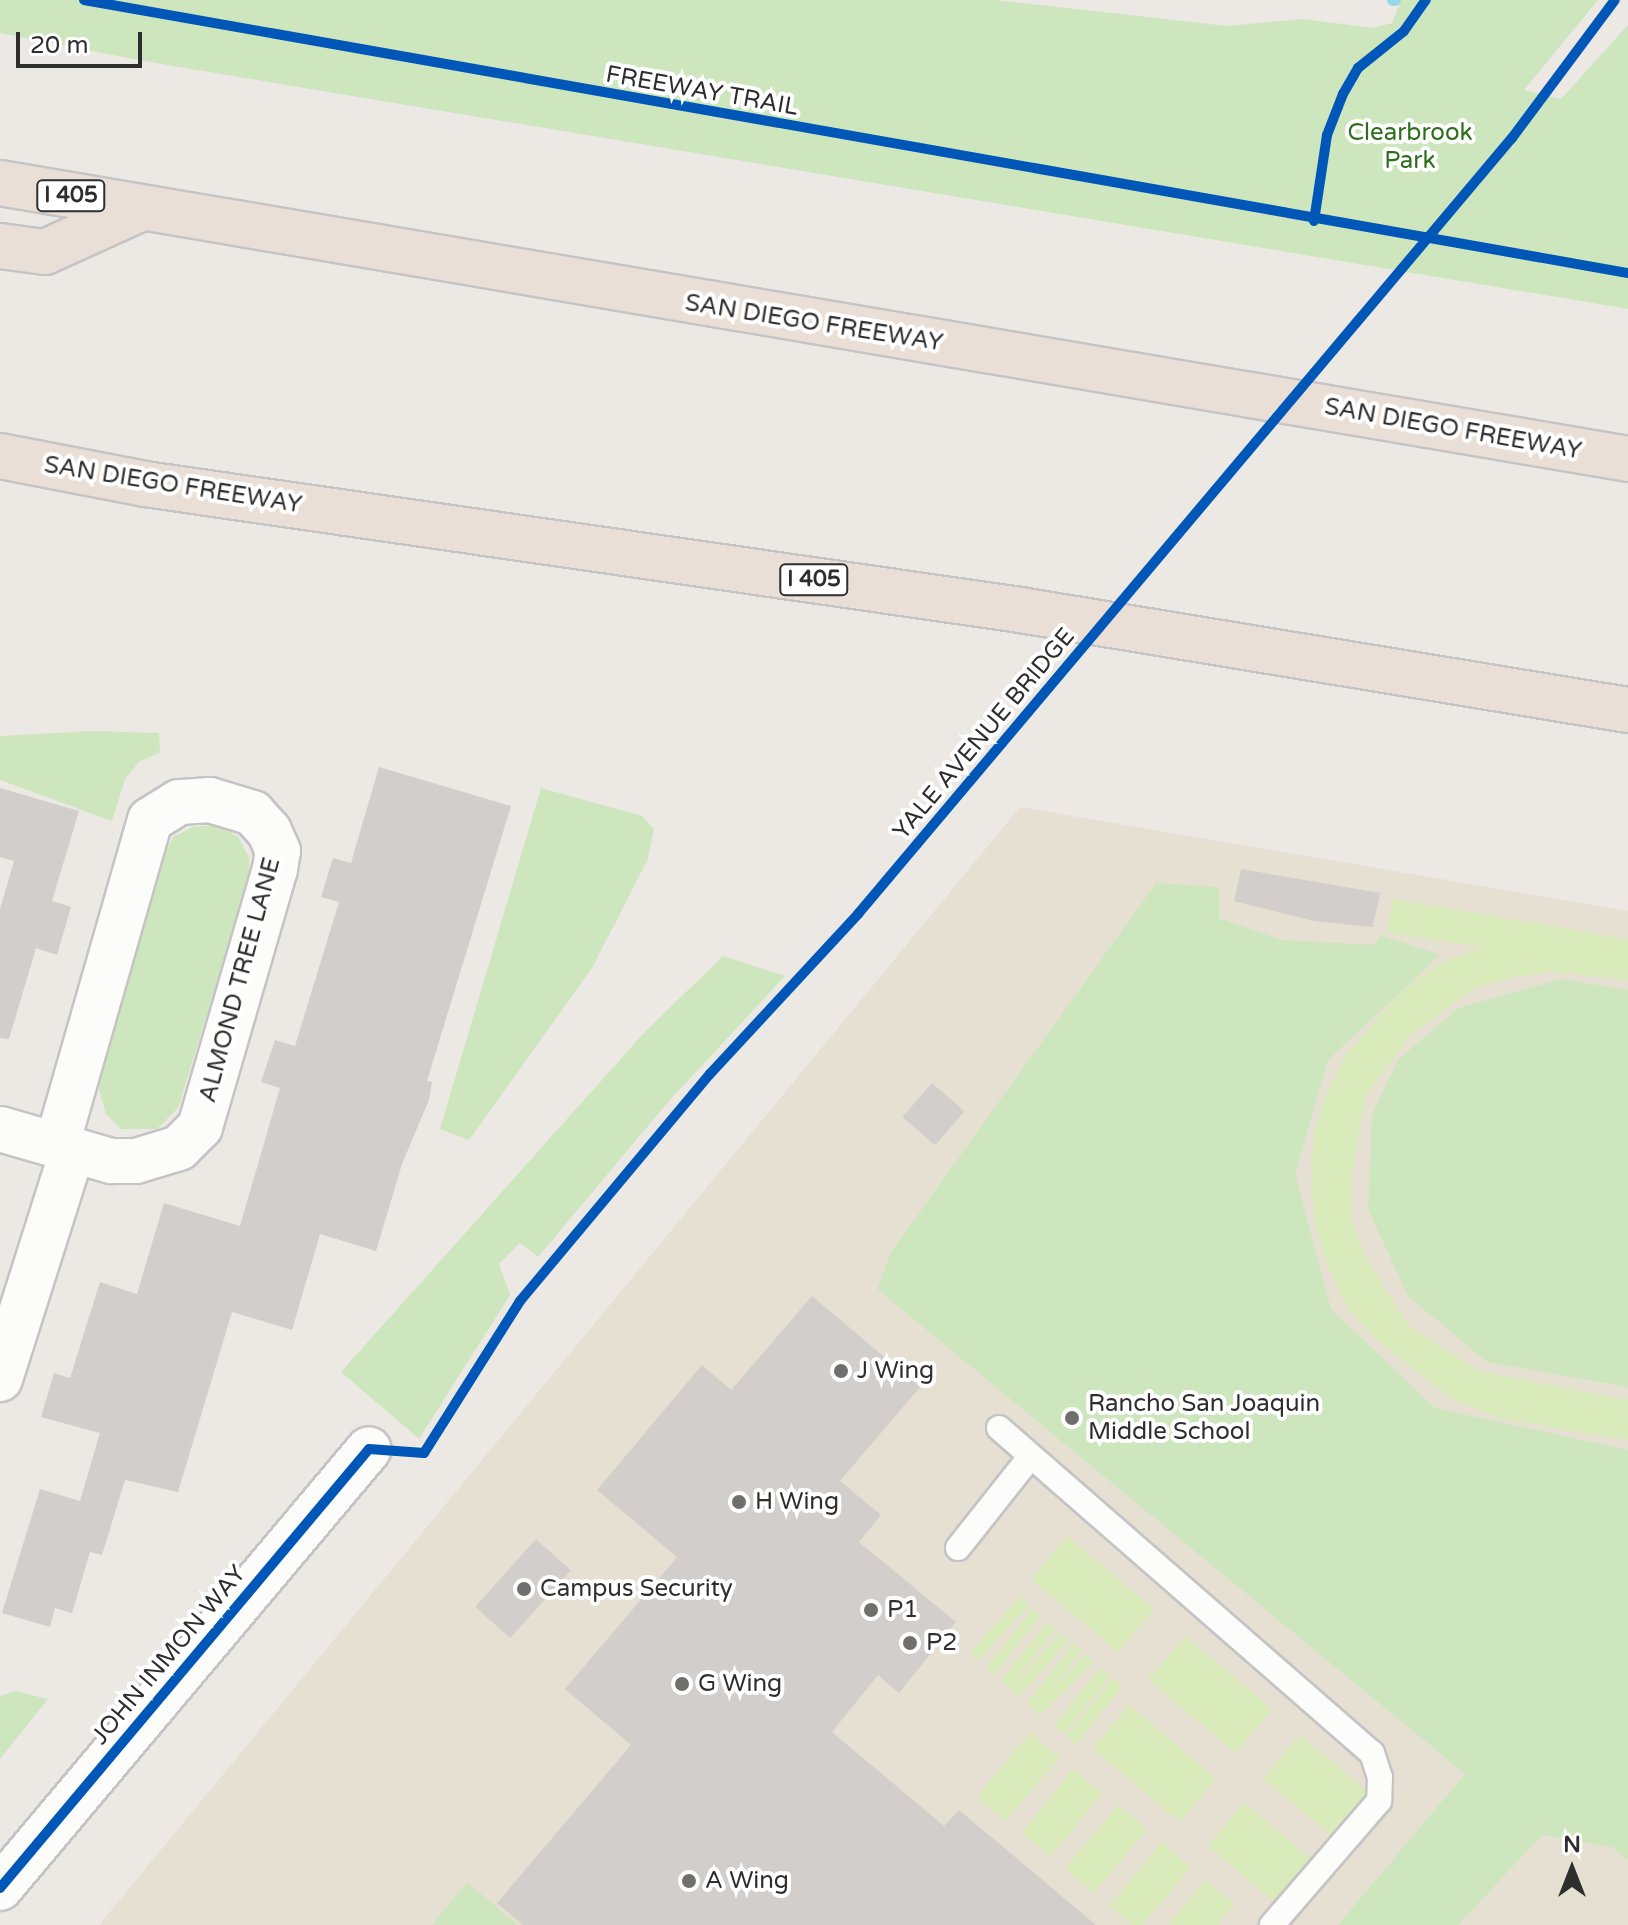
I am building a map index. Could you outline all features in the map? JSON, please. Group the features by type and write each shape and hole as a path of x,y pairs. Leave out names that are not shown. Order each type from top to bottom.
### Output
{"highway":[{"name":"SAN DIEGO FREEWAY","path":"0,183 1628,459"},
{"path":"0,246 45,252 142,208"},
{"name":"SAN DIEGO FREEWAY","path":"0,456 145,484 1020,610 1628,710"}],"street":[{"name":"ALMOND TREE LANE","path":"0,1129 65,1147 111,1161 136,1161 179,1148 200,1127 276,860 269,831 253,813 210,800 179,802 150,820 65,1147 0,1379"},
{"name":"JOHN INMON WAY","path":"0,1888 369,1449"}],"lane":[{"path":"999,1428 1372,1753 1379,1764 1379,1801 1272,1925"},
{"path":"958,1548 1031,1456"}],"shaded area":[{"name":"Rancho San Joaquin Middle School","path":"1020,807 1628,911 1628,1925 99,1925"}],"green space":[{"name":"Clearbrook Park","path":"0,0 995,0 1227,26 1303,19 1373,28 1392,23 1401,0 1598,0 1524,90 1561,99 1628,25 1628,309 138,60 0,33"},
{"path":"92,731 159,733 160,752 139,762 125,779 112,821 0,780 0,736"},
{"path":"541,788 642,816 654,829 648,859 592,968 469,1140 440,1129"},
{"path":"218,825 238,837 249,857 250,876 178,1108 157,1129 121,1129 106,1114 96,1080 158,868 173,837 193,827"},
{"path":"1156,883 1219,887 1219,918 1282,940 1374,945 1381,935 1440,955 1328,1060 1295,1174 1331,1309 1435,1408 1628,1450 1628,1860 1612,1847 1542,1835 1458,1925 1338,1925 1465,1774 877,1289 891,1252"},
{"path":"1393,899 1628,939 1628,980 1550,971 1511,978 1473,989 1411,1035 1366,1096 1351,1179 1352,1220 1366,1259 1410,1327 1479,1371 1628,1400 1628,1440 1498,1418 1453,1399 1379,1342 1348,1309 1328,1267 1315,1225 1311,1178 1314,1133 1326,1095 1347,1053 1403,990 1443,962 1483,947 1387,933"},
{"path":"723,956 785,976 669,1101 538,1257 520,1243 499,1264 510,1295 419,1439 341,1372 643,1034"},
{"path":"1562,979 1628,990 1628,1387 1487,1362 1408,1296 1368,1209 1372,1114 1398,1060 1458,1008"},
{"path":"1067,1536 1154,1609 1118,1652 1031,1579"},
{"path":"1020,1597 1029,1605 979,1661 970,1653"},
{"path":"1032,1609 1041,1616 994,1675 986,1668"},
{"path":"1047,1622 1056,1629 1009,1688 1001,1681"},
{"path":"1060,1633 1069,1641 1019,1697 1010,1689"},
{"path":"1185,1636 1272,1709 1236,1753 1148,1680"},
{"path":"1073,1644 1082,1651 1035,1710 1027,1703"},
{"path":"1086,1654 1094,1662 1040,1716 1032,1708"},
{"path":"1101,1667 1111,1675 1064,1733 1054,1725"},
{"path":"1113,1678 1123,1686 1076,1744 1066,1736"},
{"path":"15,1691 48,1699 0,1759 0,1696"},
{"path":"1129,1705 1216,1778 1180,1822 1092,1749"},
{"path":"1030,1733 1059,1757 1006,1821 977,1797"},
{"path":"1300,1735 1387,1808 1351,1852 1263,1779"},
{"path":"1073,1769 1103,1793 1051,1857 1021,1833"},
{"path":"1244,1803 1331,1876 1295,1919 1208,1846"},
{"path":"1118,1805 1147,1829 1094,1893 1065,1869"},
{"path":"1162,1842 1191,1867 1143,1925 1132,1925 1109,1906"},
{"path":"1205,1880 1235,1904 1217,1925 1168,1925"},
{"path":"467,1882 518,1925 432,1925"}],"building":[{"path":"379,767 511,806 427,1081 432,1082 429,1100 402,1164 376,1251 320,1234 292,1330 232,1312 178,1492 125,1480 102,1555 90,1552 72,1613 55,1608 50,1627 2,1613 40,1489 80,1501 100,1433 41,1417 54,1373 70,1378 100,1282 137,1294 164,1203 240,1226 280,1088 261,1082 275,1040 295,1046 339,902 321,897 333,858 351,863"},
{"path":"0,788 79,811 52,901 71,907 57,955 36,948 9,1039 0,1038 0,909 14,861 0,857"},
{"path":"1241,869 1380,893 1373,927 1314,921 1234,901"},
{"path":"932,1083 964,1111 935,1145 902,1117"},
{"path":"812,1296 920,1387 840,1481 881,1515 859,1542 956,1622 899,1693 878,1675 832,1732 944,1826 959,1810 1096,1925 523,1925 497,1903 631,1745 565,1689 677,1557 597,1490 702,1365 731,1390"},
{"name":"Campus Security","path":"536,1539 571,1570 510,1638 475,1607"}],"cycle path":[{"name":"FREEWAY TRAIL","path":"84,0 1628,273"},
{"path":"1314,221 1327,135 1343,94 1358,68 1404,31 1426,0"},
{"name":"YALE AVENUE BRIDGE","path":"0,1888 369,1449 424,1453 520,1301 710,1074 858,914 1512,138 1615,0"}],"place":[{"name":"J Wing","path":"841,1371"},
{"name":"Rancho San Joaquin Middle School","path":"1072,1418"},
{"name":"H Wing","path":"739,1502"},
{"name":"Campus Security","path":"524,1589"},
{"name":"P1","path":"871,1610"},
{"name":"P2","path":"910,1643"},
{"name":"G Wing","path":"682,1684"},
{"name":"A Wing","path":"689,1881"}]}
